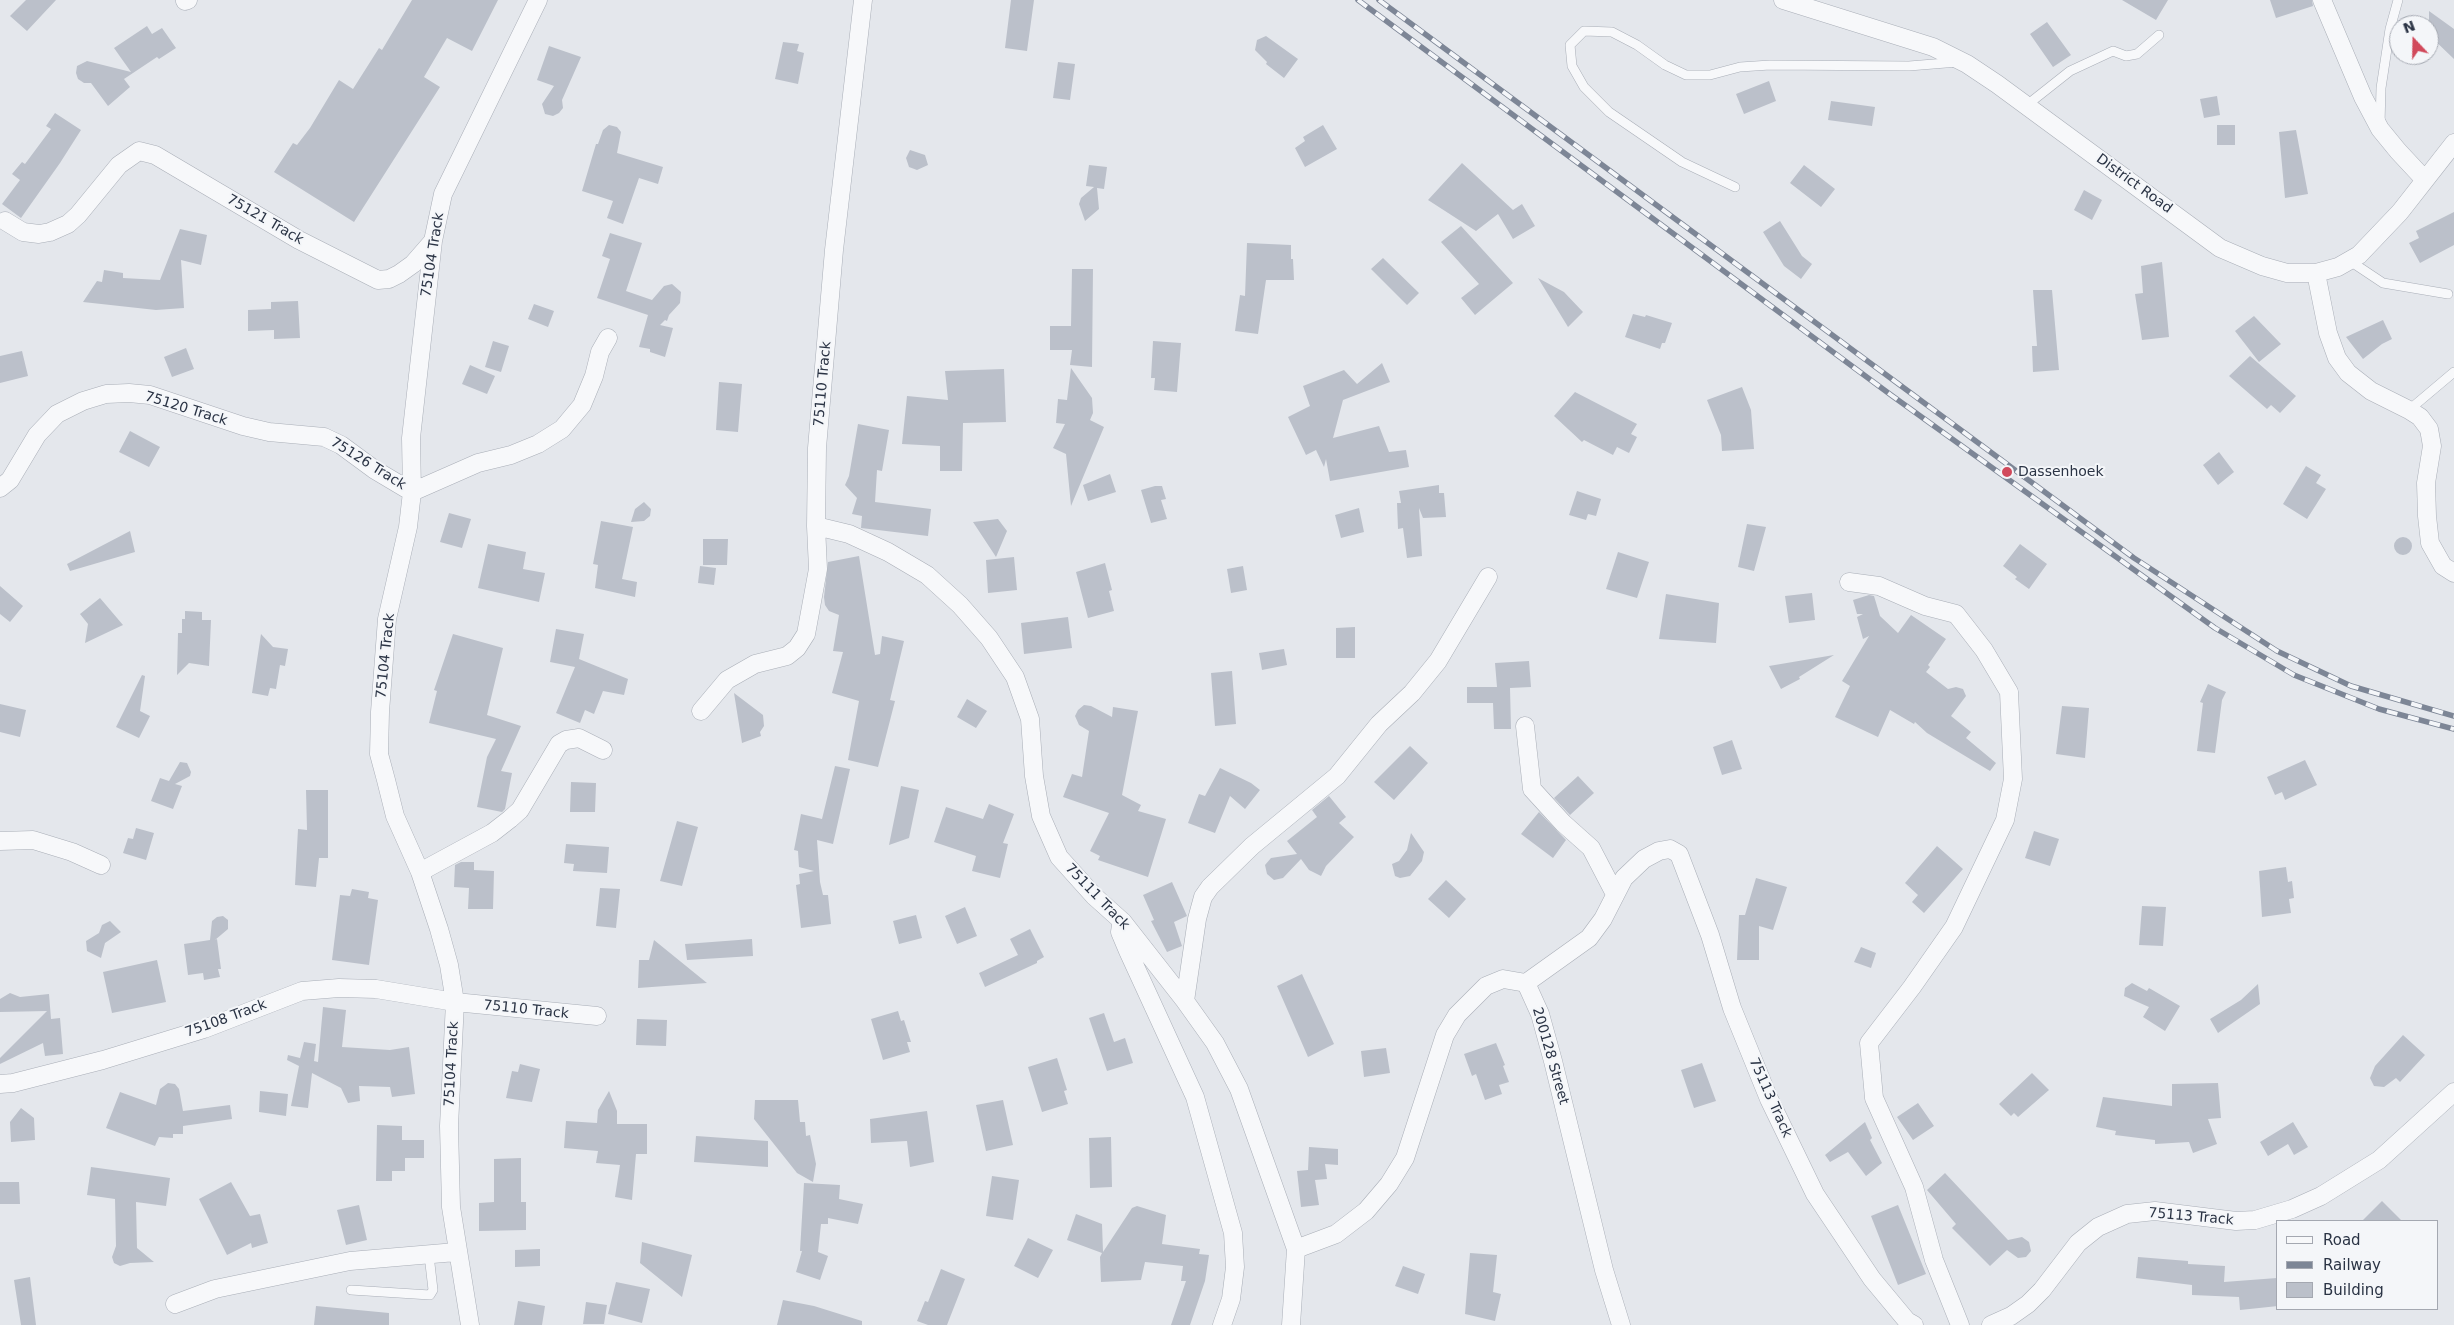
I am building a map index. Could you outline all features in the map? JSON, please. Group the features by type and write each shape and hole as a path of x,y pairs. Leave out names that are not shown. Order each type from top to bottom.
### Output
{"street":[{"name":"75104 Track","path":"470,1325 456,1252 451,1208 449,1126 455,1002 449,965 420,872 395,816 379,754 388,619 404,554 412,492 410,438 432,241 443,194 538,0"},
{"name":"75110 Track","path":"701,711 727,680 755,664 787,656 802,642 806,634 818,569 816,526 817,448 834,250 863,0"},
{"name":"District Road","path":"1783,0 1933,46 1963,62 2027,105 2220,248 2278,271 2295,274 2316,273 2338,267 2350,260 2376,239 2454,144"},
{"path":"2322,0 2363,97 2380,129 2398,152 2425,180"},
{"name":"75121 Track","path":"5,221 23,232 39,234 50,232 68,224 124,161 139,151 155,155 300,240 378,280 389,279 413,264 432,241"},
{"path":"2316,273 2328,333 2337,358 2348,373 2371,391 2420,417 2429,429 2432,446 2426,483 2430,543 2443,566 2454,573"},
{"path":"412,492 478,463 538,444 562,428 582,405 608,338"},
{"name":"75120 Track","path":"0,488 10,480 37,435 57,414 83,401 106,394 150,395 242,426 269,432 324,437"},
{"name":"75126 Track","path":"324,437 341,445 376,470 412,492"},
{"name":"75111 Track","path":"816,526 849,534 888,552 927,575 960,606 989,638 1015,678 1030,719 1034,776 1042,816 1059,857 1094,896 1123,922 1215,1043 1239,1089 1296,1249"},
{"path":"1185,1002 1197,919 1204,897 1210,887 1252,846 1337,776 1379,724 1412,693 1438,661 1488,577"},
{"path":"1849,582 1879,586 1926,606 1956,614 1984,650 2009,692 2013,779 2005,820 1954,927 1912,987 1869,1043 1874,1098 1914,1187 1934,1260 1960,1325"},
{"path":"1290,1325 1296,1249 1336,1234 1366,1211 1390,1184 1406,1158 1445,1035 1456,1015 1486,986 1503,979 1526,983 1589,938 1603,920 1615,894 1591,848 1563,823 1532,789 1525,726"},
{"path":"420,872 492,833 520,810 559,744 566,740 579,738 603,750"},
{"path":"0,841 33,840 72,852 101,865"},
{"name":"75113 Track","path":"1615,894 1624,878 1644,859 1659,851 1670,849 1679,854 1683,860 1710,935 1732,1008 1769,1099 1815,1194 1872,1279 1907,1321 1914,1325"},
{"path":"1123,922 1120,932 1195,1097 1233,1233 1235,1267 1231,1299 1222,1325"},
{"name":"200128 Street","path":"1526,983 1540,1014 1604,1270 1621,1325"},
{"name":"75108 Track","path":"0,1084 13,1083 103,1060 204,1029 302,992 338,988 376,989 455,1002"},
{"name":"75110 Track","path":"455,1002 597,1016"},
{"name":"75113 Track","path":"1991,1325 2011,1316 2028,1304 2042,1290 2078,1243 2098,1227 2126,1214 2155,1211 2236,1221 2255,1220 2292,1209 2321,1196 2379,1160 2454,1092"},
{"path":"174,1304 215,1289 350,1262 456,1252"}],"lane":[{"path":"2380,129 2381,88 2395,2"},
{"path":"1735,187 1682,162 1609,112 1584,87 1572,66 1570,45 1584,31 1612,32 1637,45 1665,65 1686,75 1710,75 1740,67 1770,65 1909,66 1963,62"},
{"path":"2027,105 2070,71 2113,51 2126,56 2137,54 2159,35"},
{"path":"2350,260 2383,283 2448,294"},
{"path":"2409,410 2454,372"},
{"path":"351,1290 430,1295 433,1290 430,1255"}],"building":[{"path":"26,0 56,0 27,31 10,16"},
{"path":"412,0 498,0 472,51 447,38 424,77 440,87 354,222 274,172 293,143 297,145 310,128 339,80 353,89 379,48 382,50"},
{"path":"1011,0 1034,0 1027,51 1005,48"},
{"path":"2122,0 2168,0 2156,20"},
{"path":"2270,0 2312,0 2313,6 2276,18"},
{"path":"2439,18 2454,29 2454,59 2439,45"},
{"path":"2047,22 2071,55 2053,67 2030,34"},
{"path":"147,26 152,34 162,28 176,48 159,59 157,57 124,79 130,87 108,106 91,83 84,83 78,79 76,73 77,66 87,61 131,72 114,48"},
{"path":"1266,36 1298,59 1284,78 1266,64 1267,62 1255,50 1257,40"},
{"path":"783,42 799,44 797,51 804,53 798,84 775,79"},
{"path":"549,46 581,57 562,100 563,108 553,116 545,114 542,104 554,86 537,80"},
{"path":"1058,62 1075,64 1070,100 1053,98"},
{"path":"1769,81 1776,101 1744,114 1736,94"},
{"path":"2217,96 2220,115 2204,118 2200,99"},
{"path":"1831,101 1875,107 1872,126 1828,120"},
{"path":"55,113 81,130 21,218 2,204 20,180 12,174 22,162 25,164 51,129 46,126"},
{"path":"609,125 617,127 621,132 617,153 663,167 658,184 639,178 623,224 607,218 613,201 582,191 596,144 598,144 603,130"},
{"path":"1323,125 1337,149 1305,167 1295,148 1305,141 1303,137"},
{"path":"2217,125 2235,125 2235,145 2217,145"},
{"path":"2296,130 2308,194 2285,198 2279,132"},
{"path":"910,150 925,155 928,165 917,170 909,167 906,158"},
{"path":"1462,163 1513,210 1522,204 1535,226 1513,239 1498,214 1476,231 1428,200"},
{"path":"1089,165 1107,167 1104,189 1097,188 1099,209 1085,221 1079,204 1081,198 1094,187 1086,186"},
{"path":"1804,165 1835,189 1821,207 1790,183"},
{"path":"2084,190 2102,200 2092,220 2074,210"},
{"path":"2454,212 2454,245 2420,263 2409,243 2419,238 2416,231"},
{"path":"1780,221 1802,256 1812,264 1801,279 1784,266 1763,232"},
{"path":"1461,226 1513,283 1475,315 1461,298 1479,284 1441,242"},
{"path":"180,229 207,235 201,265 181,260 184,308 156,310 83,302 97,281 102,282 104,270 123,273 123,278 160,280"},
{"path":"610,233 642,243 626,291 652,300 664,286 672,284 681,292 680,303 669,315 667,321 665,320 660,325 673,328 665,357 650,352 650,349 639,347 648,315 597,298 610,259 602,256"},
{"path":"1247,243 1291,245 1291,259 1293,259 1294,280 1266,280 1258,334 1235,331 1240,295 1245,296"},
{"path":"1383,258 1419,293 1407,305 1371,269"},
{"path":"2162,262 2169,337 2142,340 2135,294 2143,293 2141,266"},
{"path":"1072,269 1093,269 1092,367 1070,365 1072,350 1050,350 1050,326 1071,326"},
{"path":"1538,278 1564,292 1583,312 1568,327"},
{"path":"2033,290 2052,290 2059,370 2033,372 2032,346 2037,346"},
{"path":"298,301 300,338 274,339 274,330 248,331 248,310 271,309 271,302"},
{"path":"534,304 554,311 548,327 528,319"},
{"path":"1633,314 1645,317 1646,315 1672,323 1665,343 1662,343 1660,349 1625,337"},
{"path":"2254,316 2281,344 2259,362 2235,331"},
{"path":"2383,320 2392,339 2382,344 2363,359 2346,337"},
{"path":"493,341 509,346 501,372 485,367"},
{"path":"1153,341 1181,343 1177,392 1154,390 1155,378 1151,378"},
{"path":"186,348 194,369 172,377 164,357"},
{"path":"22,351 28,376 0,383 0,356"},
{"path":"2250,356 2296,396 2280,413 2271,405 2267,409 2229,376"},
{"path":"1382,363 1390,382 1343,400 1333,438 1379,426 1389,452 1406,450 1409,467 1330,481 1326,459 1324,467 1316,450 1306,455 1288,417 1310,406 1303,386 1344,370 1357,384"},
{"path":"470,365 495,376 487,394 462,384"},
{"path":"1071,368 1092,398 1093,413 1090,420 1104,427 1071,506 1066,454 1053,448 1065,424 1056,423 1058,399 1067,400"},
{"path":"1004,369 1006,422 963,423 962,471 940,471 940,446 902,444 907,396 948,400 945,371"},
{"path":"719,382 742,384 738,432 716,430"},
{"path":"1742,387 1751,410 1754,449 1722,451 1721,435 1707,400"},
{"path":"1575,392 1637,424 1631,434 1637,437 1629,453 1617,447 1613,455 1584,440 1582,442 1554,416"},
{"path":"858,424 889,430 882,471 877,470 875,502 931,509 928,536 861,528 862,516 852,514 857,498 845,485 849,476"},
{"path":"130,431 160,447 149,467 119,452"},
{"path":"2219,452 2234,472 2218,485 2203,465"},
{"path":"2306,466 2321,475 2316,483 2326,489 2307,519 2283,504"},
{"path":"1110,474 1116,492 1088,501 1083,485"},
{"path":"1439,485 1439,493 1444,493 1446,517 1423,518 1419,508 1422,556 1407,558 1403,528 1398,529 1397,503 1401,503 1399,491"},
{"path":"1162,486 1166,499 1161,500 1167,519 1151,523 1141,490"},
{"path":"1577,491 1601,499 1596,516 1588,514 1586,520 1569,515"},
{"path":"644,502 651,509 650,516 644,521 631,522 635,509"},
{"path":"1359,508 1364,532 1341,538 1335,515"},
{"path":"449,513 471,519 462,548 440,542"},
{"path":"998,519 1007,531 996,557 973,522"},
{"path":"601,521 633,527 622,579 637,582 635,597 595,588 598,565 593,564"},
{"path":"1747,524 1766,527 1754,571 1738,567"},
{"path":"130,531 135,552 70,571 67,564"},
{"path":"2403,537 2409,540 2412,546 2409,552 2403,555 2397,552 2394,546 2397,540"},
{"path":"703,539 728,539 727,565 703,565"},
{"path":"488,544 526,552 523,569 545,573 539,602 478,588"},
{"path":"2020,544 2047,564 2029,589 2015,579 2017,577 2003,566"},
{"path":"1618,552 1649,562 1637,598 1606,589"},
{"path":"859,556 875,655 880,654 882,636 904,641 890,700 895,701 878,767 848,760 859,701 832,693 843,652 833,651 839,615 829,611 825,605 824,597 828,562"},
{"path":"1014,557 1017,590 988,593 986,560"},
{"path":"1105,563 1112,590 1109,591 1114,611 1088,618 1076,572"},
{"path":"700,566 716,568 714,585 698,583"},
{"path":"1243,566 1247,590 1231,593 1227,569"},
{"path":"0,586 23,606 10,622 0,614"},
{"path":"1812,593 1815,620 1789,623 1785,596"},
{"path":"1666,594 1719,603 1716,643 1659,639"},
{"path":"1869,595 1874,596 1880,616 1898,633 1911,615 1946,639 1928,665 1930,667 1926,672 1948,689 1956,687 1963,689 1966,696 1951,716 1971,732 1966,738 1996,763 1990,771 1927,733 1915,722 1914,724 1890,710 1878,737 1835,717 1850,686 1842,681 1869,636 1863,639 1857,617 1863,614 1857,614 1853,600"},
{"path":"100,598 123,625 85,643 88,624 80,614"},
{"path":"185,611 202,612 202,620 211,620 209,666 189,663 177,675 178,633 182,633 182,619 185,619"},
{"path":"1068,617 1072,648 1024,654 1021,623"},
{"path":"1355,627 1355,658 1336,658 1336,628"},
{"path":"556,629 584,634 579,659 628,679 624,695 603,691 594,714 585,710 580,723 556,713 575,667 550,662"},
{"path":"261,634 273,647 288,649 285,666 280,665 276,689 270,688 268,696 252,693"},
{"path":"453,634 503,648 487,715 521,726 501,771 512,773 505,809 502,812 477,807 487,757 496,739 429,723 437,691 434,690"},
{"path":"1284,649 1287,665 1262,670 1259,653"},
{"path":"1834,655 1799,677 1800,679 1781,689 1769,666"},
{"path":"1529,661 1531,687 1510,688 1511,729 1494,729 1493,703 1467,703 1467,687 1497,687 1495,663"},
{"path":"1232,671 1236,724 1215,726 1211,673"},
{"path":"142,675 145,676 140,711 150,716 139,738 116,727"},
{"path":"2208,684 2226,692 2222,700 2215,753 2197,751 2203,703 2200,702"},
{"path":"734,693 763,715 764,726 760,732 761,736 742,743"},
{"path":"967,699 987,711 976,728 957,717"},
{"path":"0,704 26,710 20,737 0,732"},
{"path":"1084,705 1091,706 1112,717 1113,707 1138,711 1122,795 1141,805 1138,811 1166,819 1148,877 1098,860 1100,856 1090,851 1109,813 1063,797 1072,774 1082,777 1089,731 1079,725 1075,716"},
{"path":"2062,706 2089,708 2085,758 2056,754"},
{"path":"1732,740 1742,769 1722,775 1713,747"},
{"path":"1410,746 1428,763 1394,800 1374,782"},
{"path":"2305,760 2317,785 2285,800 2282,792 2275,795 2267,777"},
{"path":"180,762 187,763 191,772 190,776 175,784 182,786 173,809 151,801 160,778 169,781"},
{"path":"835,766 850,769 833,844 817,840 820,882 823,895 828,895 831,924 801,928 796,885 800,884 799,874 814,871 799,867 798,851 794,850 801,814 822,819"},
{"path":"1220,768 1251,783 1260,790 1245,809 1230,796 1215,833 1188,823 1199,794 1205,796"},
{"path":"1578,776 1594,793 1570,815 1554,798"},
{"path":"571,782 596,783 595,812 570,812"},
{"path":"901,786 919,790 909,838 889,845"},
{"path":"306,790 328,790 328,858 319,858 316,887 295,885 298,829 307,830"},
{"path":"1329,796 1346,817 1339,823 1354,837 1326,866 1321,876 1309,870 1301,859 1283,878 1274,880 1267,874 1265,865 1271,858 1297,854 1287,841 1317,817 1312,810"},
{"path":"989,804 1014,814 1003,843 1008,844 1000,878 972,871 976,856 934,842 946,807 983,819"},
{"path":"1539,812 1566,840 1553,858 1521,834"},
{"path":"677,821 698,827 682,886 660,881"},
{"path":"136,828 154,833 146,860 123,853 128,838 133,839"},
{"path":"2034,831 2059,839 2050,866 2025,858"},
{"path":"1411,833 1424,852 1422,861 1410,876 1400,878 1395,876 1392,864 1399,861 1407,850"},
{"path":"566,844 609,847 607,873 573,871 574,864 564,863"},
{"path":"1937,846 1963,869 1924,913 1912,902 1918,895 1905,883"},
{"path":"461,862 474,862 474,870 494,871 493,909 468,909 469,888 454,887 455,865"},
{"path":"2286,867 2288,882 2292,881 2294,898 2289,899 2291,913 2262,917 2259,871"},
{"path":"1756,878 1787,887 1773,930 1759,926 1759,960 1737,960 1739,915 1745,915"},
{"path":"1446,880 1466,899 1449,918 1428,899"},
{"path":"1172,882 1187,916 1174,922 1182,946 1167,952 1151,921 1154,920 1143,895"},
{"path":"600,888 620,889 616,928 596,926"},
{"path":"352,889 369,892 368,898 378,900 369,965 332,960 340,895 350,896"},
{"path":"2142,906 2166,907 2163,946 2139,945"},
{"path":"965,907 977,936 957,944 945,916"},
{"path":"916,915 922,938 899,944 893,921"},
{"path":"223,916 228,920 228,929 215,940 217,939 221,969 218,969 220,977 204,980 203,973 188,975 184,944 210,940 212,921 217,917"},
{"path":"110,921 121,932 105,943 101,958 87,951 86,941 99,933 102,925"},
{"path":"1030,929 1044,957 1037,961 1037,963 985,987 979,973 1018,955 1010,939"},
{"path":"752,939 753,956 687,960 685,944"},
{"path":"654,940 707,983 638,988 639,960 649,960"},
{"path":"1861,947 1876,953 1871,968 1854,962"},
{"path":"157,960 166,1002 112,1013 103,972"},
{"path":"1302,974 1334,1044 1308,1057 1277,986"},
{"path":"2132,983 2147,991 2149,988 2180,1006 2165,1031 2143,1017 2149,1007 2124,996 2125,988"},
{"path":"2258,984 2260,1004 2218,1033 2210,1019 2241,1000"},
{"path":"10,993 20,997 49,994 51,1019 60,1018 63,1054 45,1056 43,1043 0,1064 0,1058 47,1011 0,1012 0,999"},
{"path":"323,1007 346,1010 342,1047 390,1050 409,1047 415,1094 392,1097 390,1087 359,1086 360,1101 348,1103 341,1088 312,1073 308,1108 291,1106 299,1066 287,1060 288,1055 300,1058 304,1042 316,1044 314,1061 318,1062"},
{"path":"898,1011 901,1021 904,1020 911,1042 907,1042 910,1052 883,1060 871,1019"},
{"path":"1104,1013 1114,1042 1125,1038 1133,1063 1107,1071 1089,1018"},
{"path":"637,1019 667,1020 666,1046 636,1045"},
{"path":"2403,1035 2425,1055 2400,1082 2396,1078 2384,1087 2374,1086 2370,1078 2375,1066"},
{"path":"1496,1043 1505,1065 1503,1066 1509,1082 1499,1085 1502,1094 1485,1100 1476,1074 1472,1076 1464,1054"},
{"path":"1386,1048 1390,1073 1364,1077 1361,1051"},
{"path":"1057,1058 1067,1090 1064,1091 1068,1104 1042,1112 1028,1067"},
{"path":"1702,1063 1716,1101 1694,1108 1681,1070"},
{"path":"520,1064 540,1069 532,1102 506,1098 512,1071 518,1072"},
{"path":"2032,1073 2049,1090 2018,1117 2014,1113 2011,1116 1999,1104"},
{"path":"168,1083 175,1084 179,1089 183,1111 230,1105 232,1119 183,1126 183,1134 173,1134 173,1138 159,1137 155,1146 106,1128 120,1092 156,1105 160,1089"},
{"path":"2218,1083 2221,1118 2208,1119 2217,1144 2193,1153 2189,1142 2155,1144 2155,1140 2115,1135 2116,1131 2096,1127 2103,1097 2172,1106 2172,1084"},
{"path":"260,1091 288,1094 286,1116 259,1112"},
{"path":"609,1091 617,1111 617,1124 647,1124 647,1154 636,1154 632,1200 615,1197 620,1165 596,1163 598,1151 564,1148 566,1121 597,1123 598,1110"},
{"path":"755,1100 798,1100 800,1122 805,1122 806,1136 810,1135 816,1164 813,1182 797,1173 754,1119"},
{"path":"1003,1100 1013,1145 986,1151 976,1105"},
{"path":"1918,1103 1934,1126 1913,1140 1897,1117"},
{"path":"21,1108 34,1118 35,1140 11,1142 10,1122"},
{"path":"927,1111 934,1162 910,1167 907,1141 871,1143 870,1119"},
{"path":"1865,1122 1872,1138 1870,1140 1882,1163 1866,1176 1848,1152 1830,1162 1825,1155"},
{"path":"2293,1122 2308,1147 2294,1155 2288,1144 2268,1156 2260,1142"},
{"path":"377,1125 402,1126 402,1140 424,1140 424,1158 405,1158 405,1171 392,1171 392,1181 376,1181"},
{"path":"696,1136 768,1141 768,1167 694,1162"},
{"path":"1111,1137 1112,1187 1090,1188 1089,1138"},
{"path":"1309,1147 1338,1149 1338,1165 1325,1164 1327,1179 1315,1180 1319,1205 1301,1207 1297,1171 1308,1170"},
{"path":"521,1158 521,1202 526,1202 526,1230 479,1231 479,1203 494,1202 494,1159"},
{"path":"91,1167 170,1178 166,1206 136,1202 137,1248 154,1262 130,1263 120,1266 114,1263 112,1257 116,1246 115,1199 87,1195"},
{"path":"1945,1173 2008,1240 2022,1237 2029,1242 2031,1251 2026,1257 2018,1258 2007,1250 1990,1266 1952,1228 1956,1224 1927,1190"},
{"path":"992,1176 1019,1180 1013,1220 986,1216"},
{"path":"0,1182 19,1182 20,1204 0,1204"},
{"path":"231,1182 250,1216 260,1214 268,1243 252,1248 251,1243 227,1255 199,1199"},
{"path":"804,1183 840,1185 839,1199 863,1204 858,1224 828,1218 828,1224 821,1224 818,1252 828,1256 820,1280 796,1272 802,1251 800,1251"},
{"path":"2382,1201 2401,1220 2363,1220"},
{"path":"359,1205 367,1240 346,1245 337,1210"},
{"path":"1898,1205 1926,1274 1898,1285 1871,1216"},
{"path":"1137,1206 1166,1215 1162,1244 1200,1249 1199,1254 1209,1255 1205,1281 1190,1325 1171,1325 1186,1281 1181,1281 1183,1266 1145,1262 1141,1280 1101,1282 1100,1257 1102,1253 1067,1240 1076,1214 1102,1224 1103,1252 1132,1208"},
{"path":"1028,1238 1053,1250 1038,1278 1014,1266"},
{"path":"642,1242 692,1255 682,1297 640,1263"},
{"path":"540,1249 540,1266 515,1267 515,1250"},
{"path":"1470,1253 1497,1255 1493,1292 1501,1294 1495,1321 1465,1314"},
{"path":"2138,1257 2188,1261 2188,1264 2225,1266 2224,1282 2276,1278 2276,1306 2240,1310 2239,1297 2192,1295 2192,1285 2136,1278"},
{"path":"1403,1266 1425,1274 1418,1294 1395,1286"},
{"path":"941,1269 965,1279 947,1325 928,1325 917,1321 925,1301 928,1302"},
{"path":"30,1277 36,1325 21,1325 14,1280"},
{"path":"616,1282 650,1289 642,1323 608,1314"},
{"path":"783,1300 814,1306 862,1321 862,1325 777,1325"},
{"path":"518,1301 545,1306 542,1325 514,1325"},
{"path":"586,1302 607,1305 604,1324 583,1324"},
{"path":"316,1306 389,1313 389,1325 314,1325"}],"railway":[{"path":"1358,0 1891,395 2215,628 2294,675 2379,709 2454,729"},
{"path":"1379,0 2134,558 2277,651 2351,686 2454,716"}],"place":[{"name":"Dassenhoek","path":"2007,472"}]}
